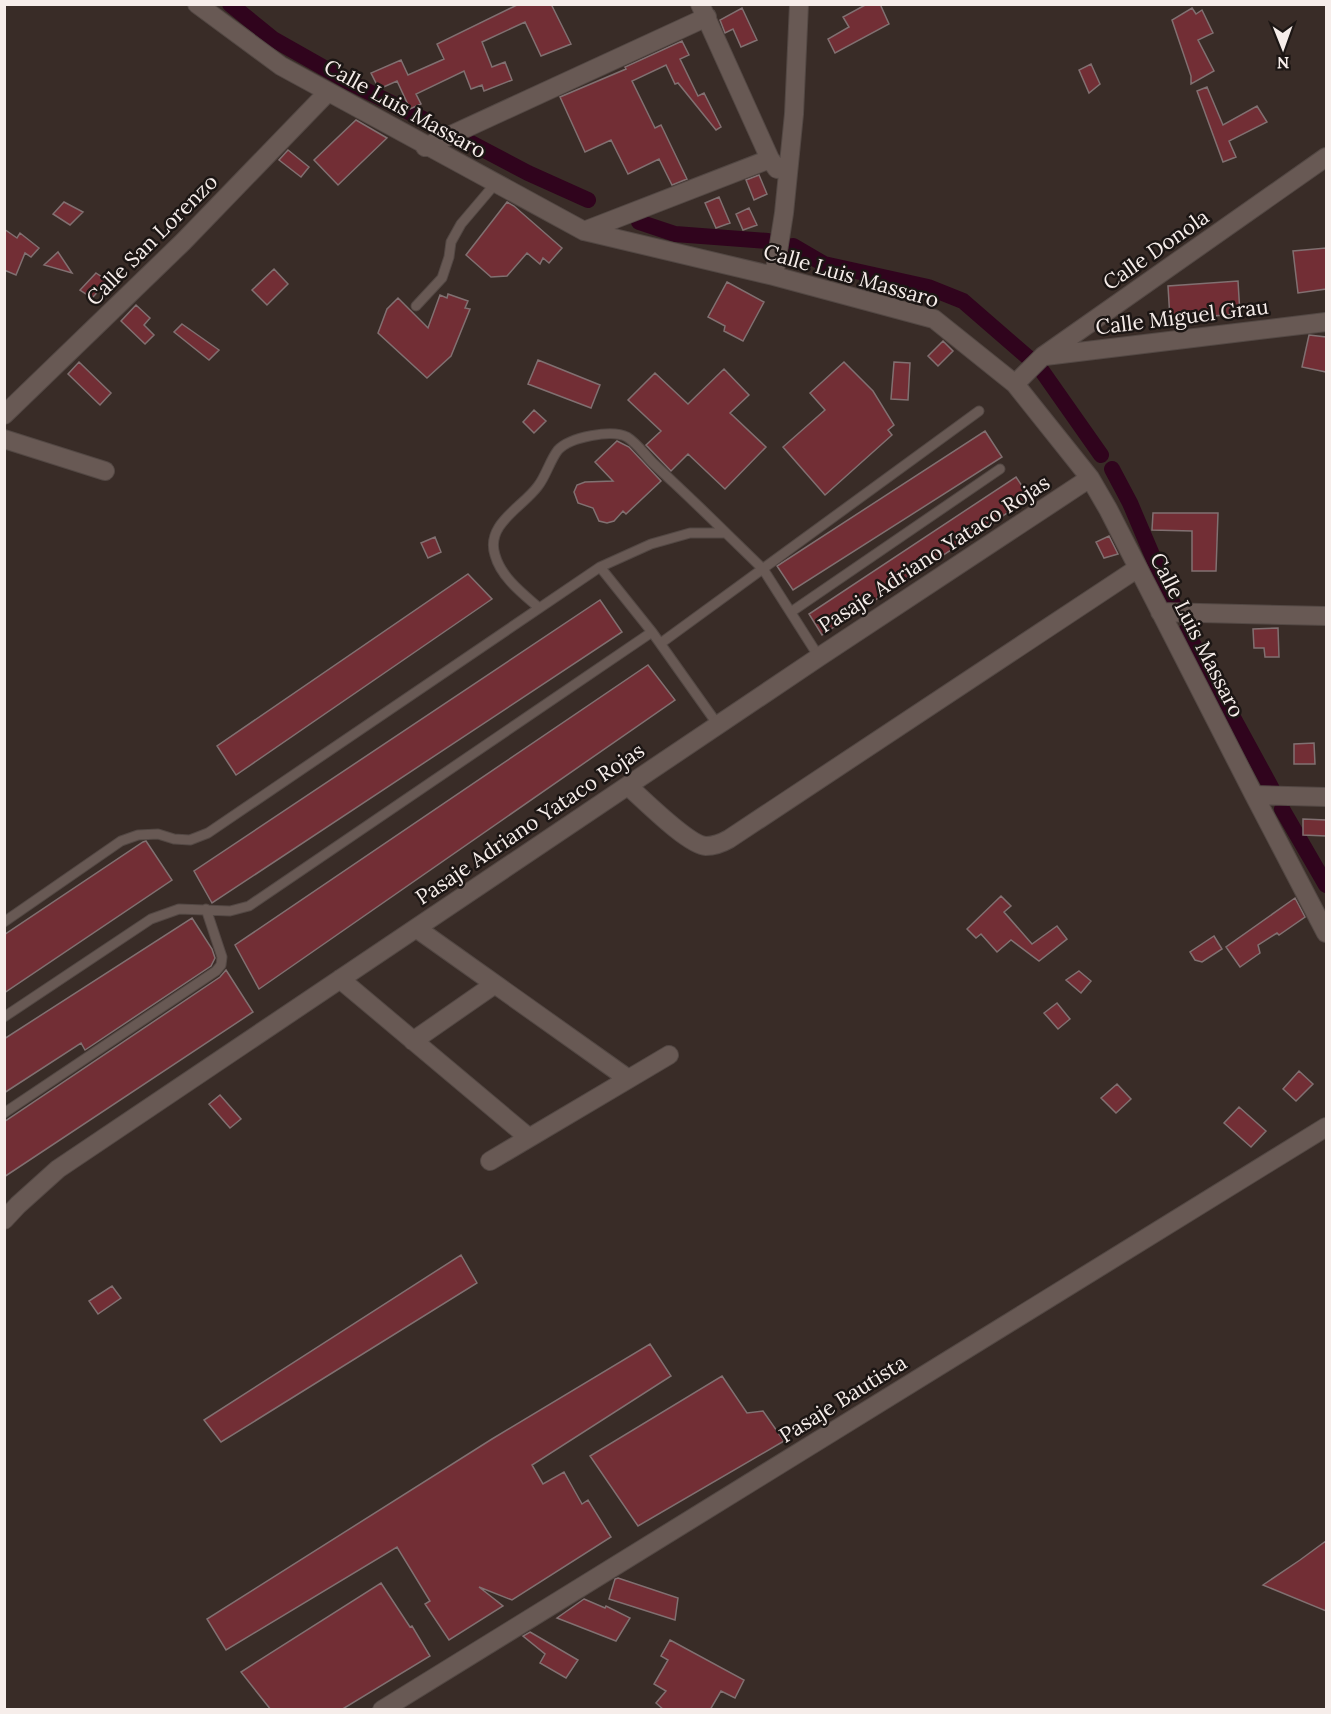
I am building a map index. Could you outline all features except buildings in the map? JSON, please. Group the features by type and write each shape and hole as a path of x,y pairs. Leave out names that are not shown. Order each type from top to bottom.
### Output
{"street":[{"name":"Calle Luis Massaro","path":"197,4 281,66 425,147 584,231 774,276 934,319 1015,384 1090,478 1108,509 1326,933"},
{"path":"774,276 794,114 799,4"},
{"path":"425,147 704,11 770,159 786,184"},
{"name":"Calle San Lorenzo","path":"4,416 183,242 328,92"},
{"name":"Calle Donola","path":"1015,384 1043,356 1326,157"},
{"path":"584,231 770,159"},
{"name":"Calle Miguel Grau","path":"1043,356 1326,322"},
{"path":"4,439 105,471"},
{"name":"Pasaje Adriano Yataco Rojas","path":"4,1220 58,1169 819,657 1090,478"},
{"path":"628,786 691,841 704,846 723,842 1138,568"},
{"path":"1160,612 1326,616"},
{"path":"1254,795 1326,797"},
{"path":"416,928 627,1078"},
{"path":"340,980 528,1137"},
{"path":"413,1041 495,984"},
{"path":"490,1161 669,1055"},
{"name":"Pasaje Bautista","path":"382,1710 1326,1127"}],"lane":[{"path":"416,306 442,278 451,242 460,224 495,184"},
{"path":"662,643 979,411"},
{"path":"538,607 515,587 501,569 494,554 494,538 502,521 528,500 559,450 580,438 603,434 626,437 763,569 819,657"},
{"path":"790,612 1000,469"},
{"path":"4,922 121,841 138,834 158,834 174,839 190,840 208,833 600,567 651,544 690,533 726,532"},
{"path":"600,567 662,643 718,725"},
{"path":"4,1017 151,919 179,909 230,910 249,906 652,632"},
{"path":"4,1113 216,971 221,965 222,957 206,909"}],"waterway":[{"path":"230,4 273,39 349,82 423,119"},
{"path":"454,134 528,173 588,200"},
{"path":"639,222 675,234 768,241"},
{"path":"793,246 824,264 928,287 963,301 1031,360"},
{"path":"1042,371 1101,455"},
{"path":"1112,469 1130,503 1173,604"},
{"path":"1186,631 1272,789"},
{"path":"1282,809 1326,885"}]}
